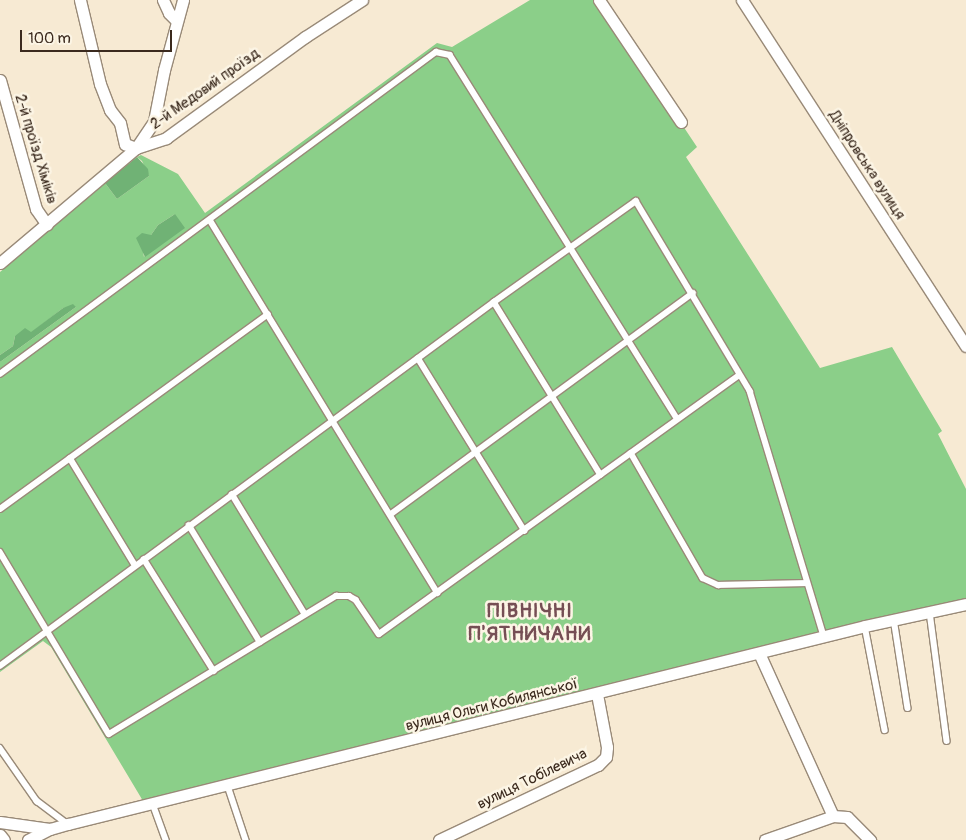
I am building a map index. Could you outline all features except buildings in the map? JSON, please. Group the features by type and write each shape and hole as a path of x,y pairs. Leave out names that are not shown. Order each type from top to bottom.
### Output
{"street":[{"path":"80,0 100,84 110,110 120,123 125,144 136,148 154,121 164,70 183,0"},
{"path":"162,0 168,13 177,21"},
{"name":"2-й Медовий проїзд","path":"0,263 136,148 166,138 298,43 362,0"},
{"path":"599,0 681,122"},
{"name":"Дніпровська вулиця","path":"742,0 966,346"},
{"name":"2-й проїзд Хіміків","path":"0,80 36,209 47,225"},
{"name":"вулиця Ольги Кобилянської","path":"28,840 50,829 68,824 228,786 824,636 966,604"},
{"path":"759,653 833,816"},
{"name":"вулиця Тобілевича","path":"439,840 598,765 606,757 607,747 597,694"},
{"path":"765,840 833,816 847,818 870,840"},
{"path":"0,822 50,829"},
{"path":"0,835 4,840"}],"lane":[{"path":"0,374 436,52 450,55 677,418"},
{"path":"0,666 494,302 636,201 693,293 750,391 806,583 824,636"},
{"path":"210,220 438,593"},
{"path":"391,514 693,293"},
{"path":"494,302 601,475"},
{"path":"0,508 268,314"},
{"path":"418,358 478,451 525,531"},
{"path":"0,552 109,734 214,671 329,598 349,596 356,600 379,634 525,531 739,374"},
{"path":"631,452 703,578 718,585 806,583"},
{"path":"70,458 135,565"},
{"path":"232,494 305,614"},
{"path":"189,525 260,642"},
{"path":"144,559 214,671"},
{"path":"930,611 948,741"},
{"path":"894,619 908,708"},
{"path":"865,626 885,730"},
{"path":"0,748 37,801 68,824"},
{"path":"228,786 246,840"},
{"path":"153,804 166,840"}],"green space":[{"path":"530,0 599,0 697,147 686,157 820,368 892,347 942,431 938,434 966,489 966,604 146,806 51,647 43,641 0,672 0,362 76,307 63,308 31,333 15,336 13,346 0,355 0,272 105,183 117,199 149,176 142,161 137,157 141,155 178,174 205,213 437,43 452,47","holes":["175,214 144,257 143,251 158,225"]},
{"path":"137,157 148,169 149,176 117,199 105,183"},
{"path":"175,214 185,228 145,257 136,238 142,233 151,235 158,225"},
{"path":"73,304 76,307 0,362 0,355 13,346 15,336 25,328 31,332 63,308"}],"district":[{"name":"ПІВНІЧНІ П'ЯТНИЧАНИ","path":"530,622"}]}
